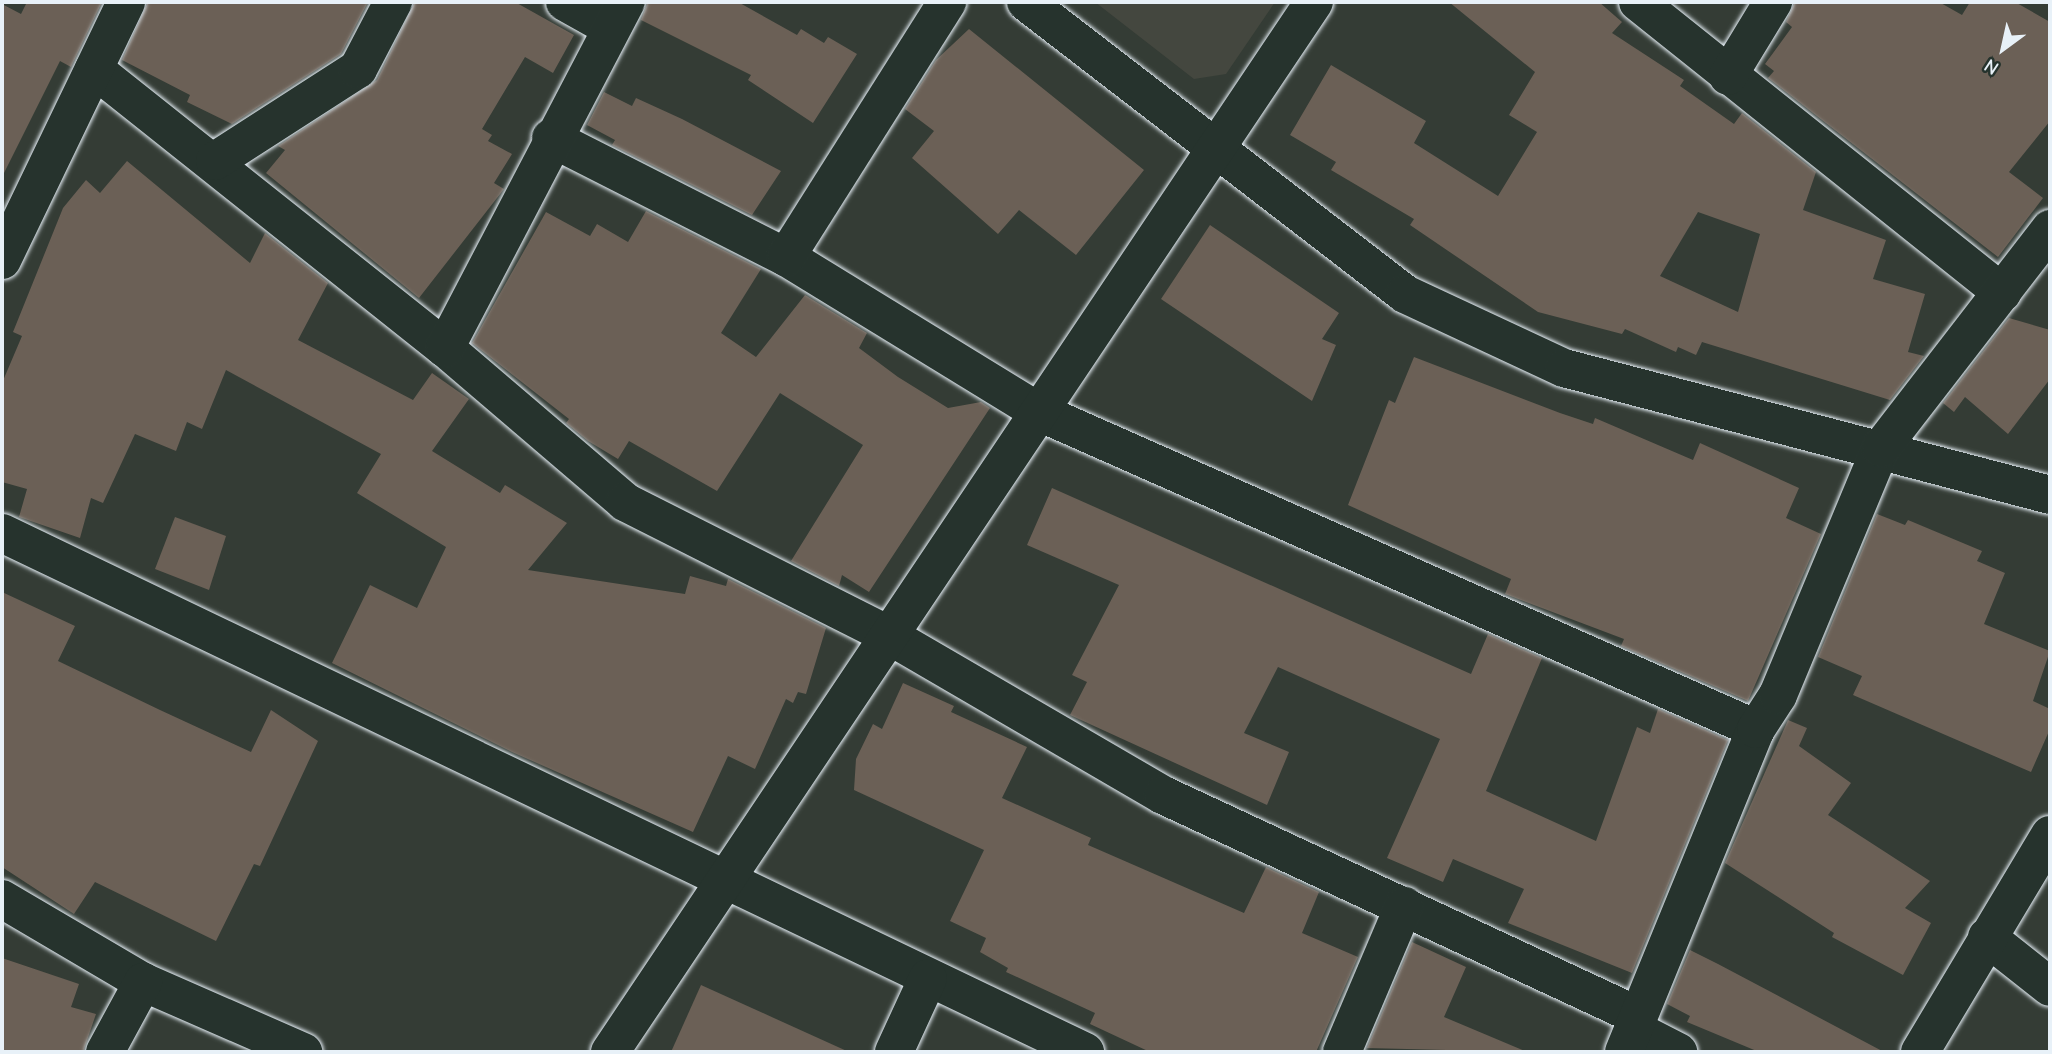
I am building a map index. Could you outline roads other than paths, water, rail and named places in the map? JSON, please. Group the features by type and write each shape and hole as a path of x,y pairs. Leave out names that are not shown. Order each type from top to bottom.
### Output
{"street":[{"path":"2,260 126,2"},
{"path":"215,161 358,69 393,2"},
{"path":"445,348 551,138 618,15 565,2"},
{"path":"786,257 947,2"},
{"path":"1026,2 1405,294 1564,368 1881,448 2050,495"},
{"path":"610,1052 1314,2"},
{"path":"1638,2 2002,293"},
{"path":"1728,76 1773,2"},
{"path":"94,69 215,161 445,348 625,502 888,635 1163,795 1404,906 1631,1032 1678,1052"},
{"path":"551,138 786,257 1039,412 1756,729"},
{"path":"1631,1032 1756,729 1778,695 1881,448 2050,229"},
{"path":"2,533 1085,1052"},
{"path":"1920,1052 2050,835"},
{"path":"2,899 143,982 303,1052"},
{"path":"1342,1052 1404,906"},
{"path":"1987,937 2050,987"},
{"path":"894,1052 928,978"},
{"path":"105,1052 143,982"}]}
